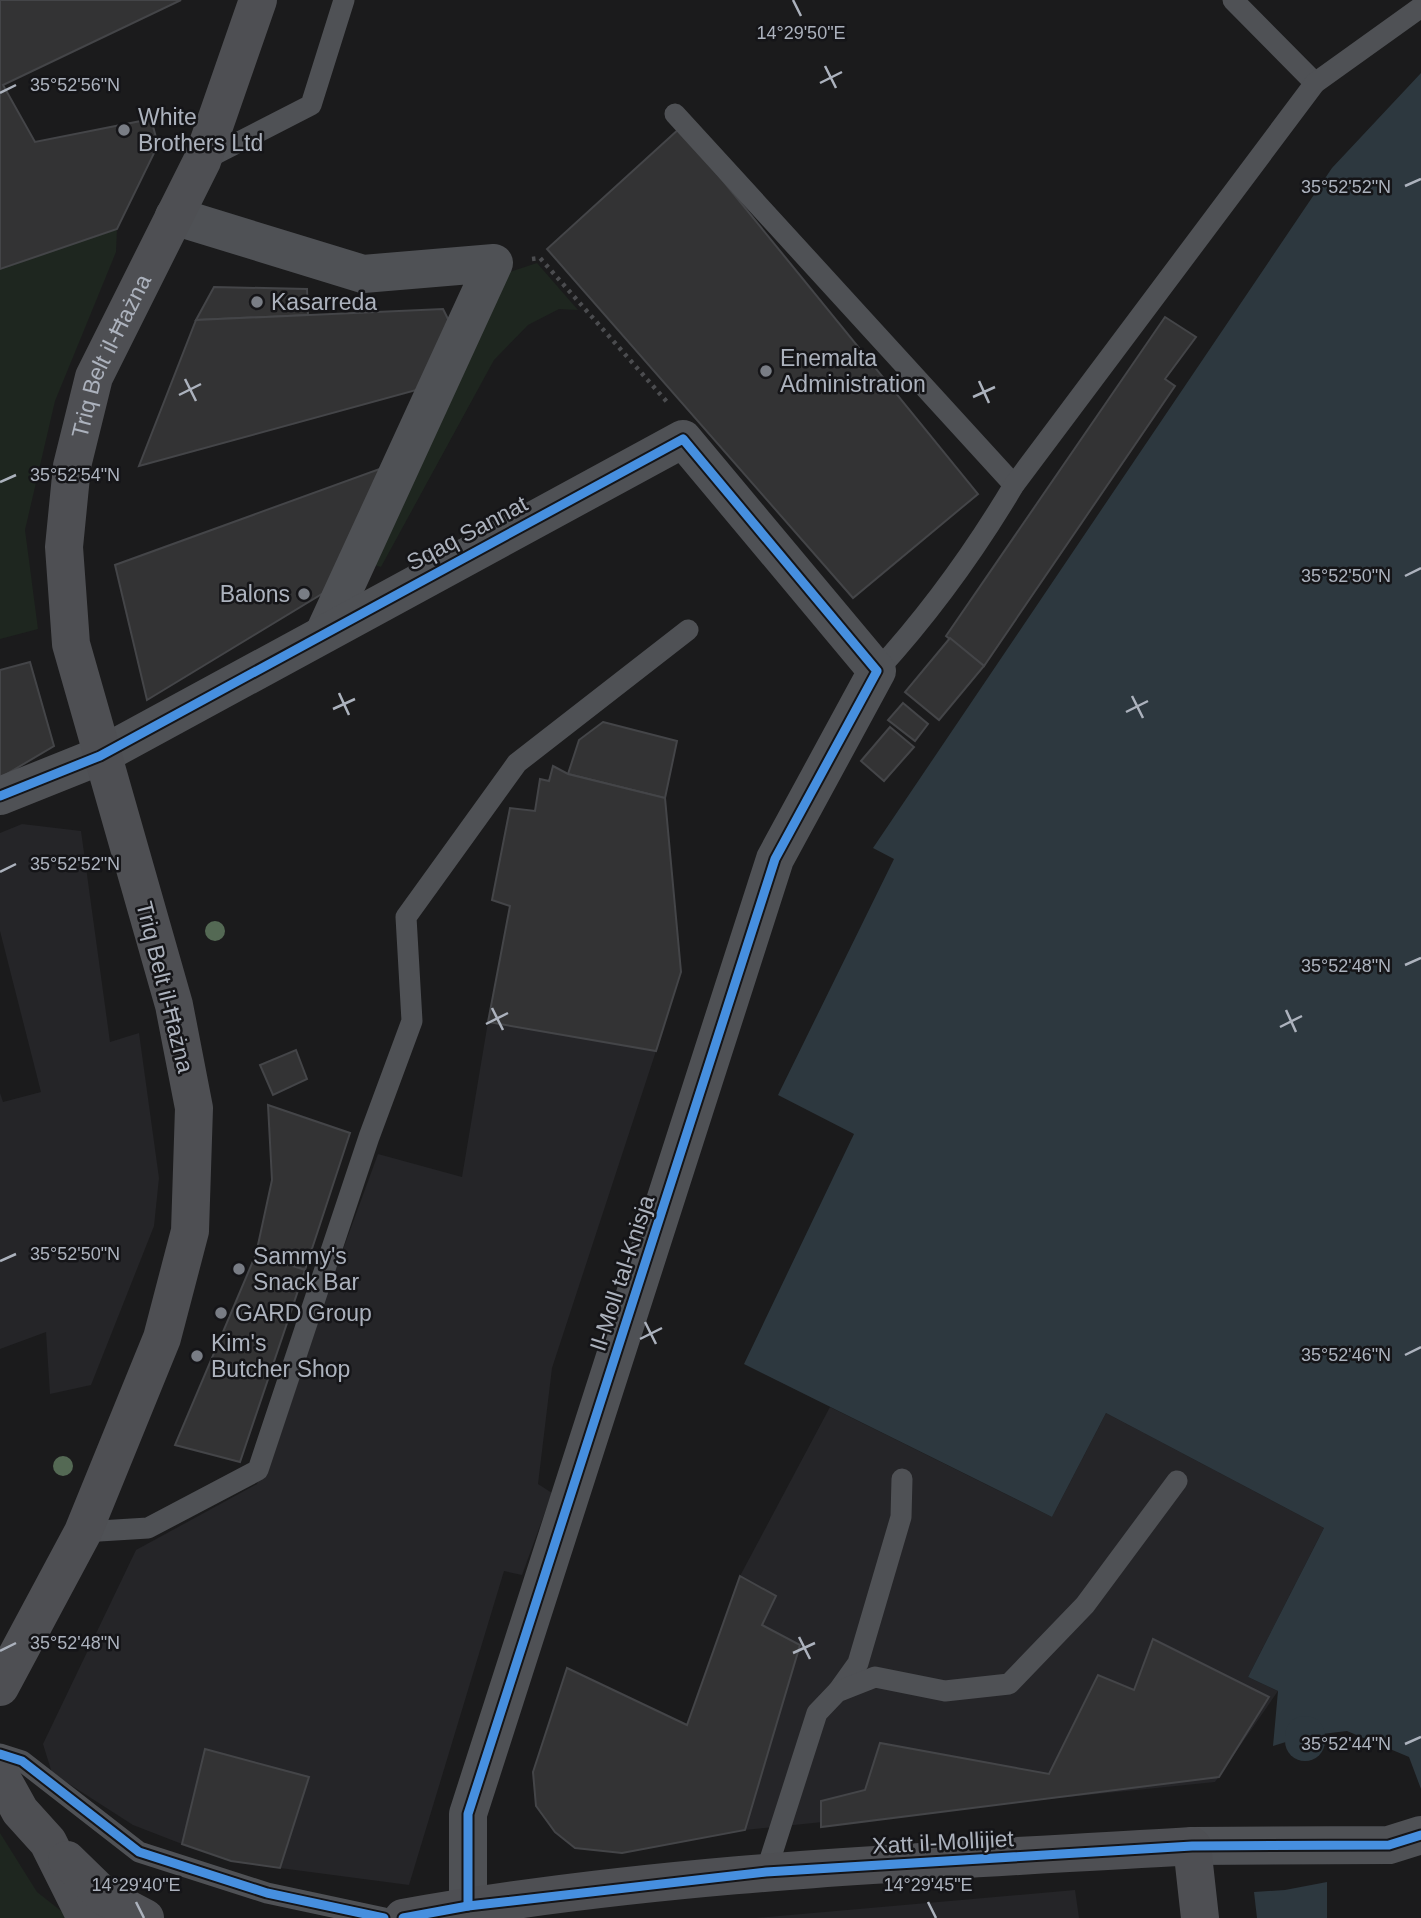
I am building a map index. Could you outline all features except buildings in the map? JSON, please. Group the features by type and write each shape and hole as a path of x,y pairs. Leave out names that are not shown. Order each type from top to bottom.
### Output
{"main road":[{"name":"Triq Belt il-Ħażna","path":"0,1687 83,1532 162,1338 190,1231 194,1108 174,1005 100,756 71,644 64,547 72,466 94,377 202,160 258,0"},
{"path":"0,1775 20,1811 48,1842 105,1897 145,1918"},
{"path":"48,1842 86,1918"},
{"name":"Xatt il-Mollijiet","path":"403,1918 766,1872 1192,1846"},
{"path":"1192,1846 1200,1918"}],"street":[{"path":"174,216 363,274 494,263 325,632"},
{"name":"Sqaq Sannat","path":"0,796 100,756 683,439 877,671"},
{"name":"Il-Moll tal-Knisja","path":"455,1912 468,1814 775,859 877,671"},
{"name":"Xatt il-Mollijiet","path":"1192,1846 1389,1844 1421,1835"}],"lane":[{"path":"202,160 311,105 344,0"},
{"path":"1233,0 1315,83"},
{"path":"877,671 925,618 974,551 1014,485 1315,83 1421,7"},
{"path":"675,114 1014,485"},
{"path":"83,1532 148,1528 258,1470 369,1137 412,1021 406,917 517,763 688,631"},
{"path":"766,1872 817,1713 837,1692 858,1663 901,1517 902,1479"},
{"path":"837,1692 875,1677 945,1691 1009,1684 1085,1605 1177,1481"},
{"path":"0,1754 22,1761 139,1852 267,1894 384,1918"}],"path":[{"path":"540,258 673,409"}],"shaded area":[{"path":"1421,73 1421,1789 1409,1757 1347,1731 1305,1736 1273,1746 1278,1691 1248,1677 1324,1528 1106,1413 1052,1517 744,1364 854,1134 778,1095 894,859 873,848 1332,168"},
{"path":"117,229 116,252 55,401 25,530 38,629 0,639 0,269"},
{"path":"537,263 578,310 559,309 528,325 494,360 381,567 364,562 503,274"},
{"path":"22,824 81,831 110,1042 139,1033 159,1178 154,1226 91,1385 50,1394 46,1332 0,1349 0,1093 3,1102 41,1092 0,931 0,833"},
{"path":"488,1022 656,1051 552,1368 538,1484 552,1493 522,1575 504,1571 409,1885 280,1868 182,1844 133,1825 52,1773 43,1744 136,1550 257,1484 378,1154 462,1177"},
{"path":"830,1407 1052,1517 1106,1413 1324,1528 1248,1677 1278,1691 1215,1782 745,1830 622,1853 687,1725 740,1576"},
{"path":"0,1833 37,1892 70,1918 0,1918"},
{"path":"1327,1882 1327,1918 1257,1918 1254,1892 1285,1890"},
{"path":"1075,1890 1079,1918 755,1918"}],"waterway":[{"path":"1305,1736 1305,1741"}],"cycle path":[{"path":"0,796 100,756 683,439 877,671 775,859 468,1814 468,1906"},
{"path":"0,1754 22,1761 139,1852 267,1893 384,1918"},
{"path":"403,1918 468,1906 766,1872 1192,1846 1389,1845 1421,1835"}],"place":[{"name":"White Brothers Ltd","path":"124,130"},
{"name":"Kasarreda","path":"257,302"},
{"name":"Enemalta Administration","path":"766,371"},
{"name":"Balons","path":"304,594"},
{"name":"Sammy's Snack Bar","path":"239,1269"},
{"name":"GARD Group","path":"221,1313"},
{"name":"Kim's Butcher Shop","path":"197,1356"}]}
